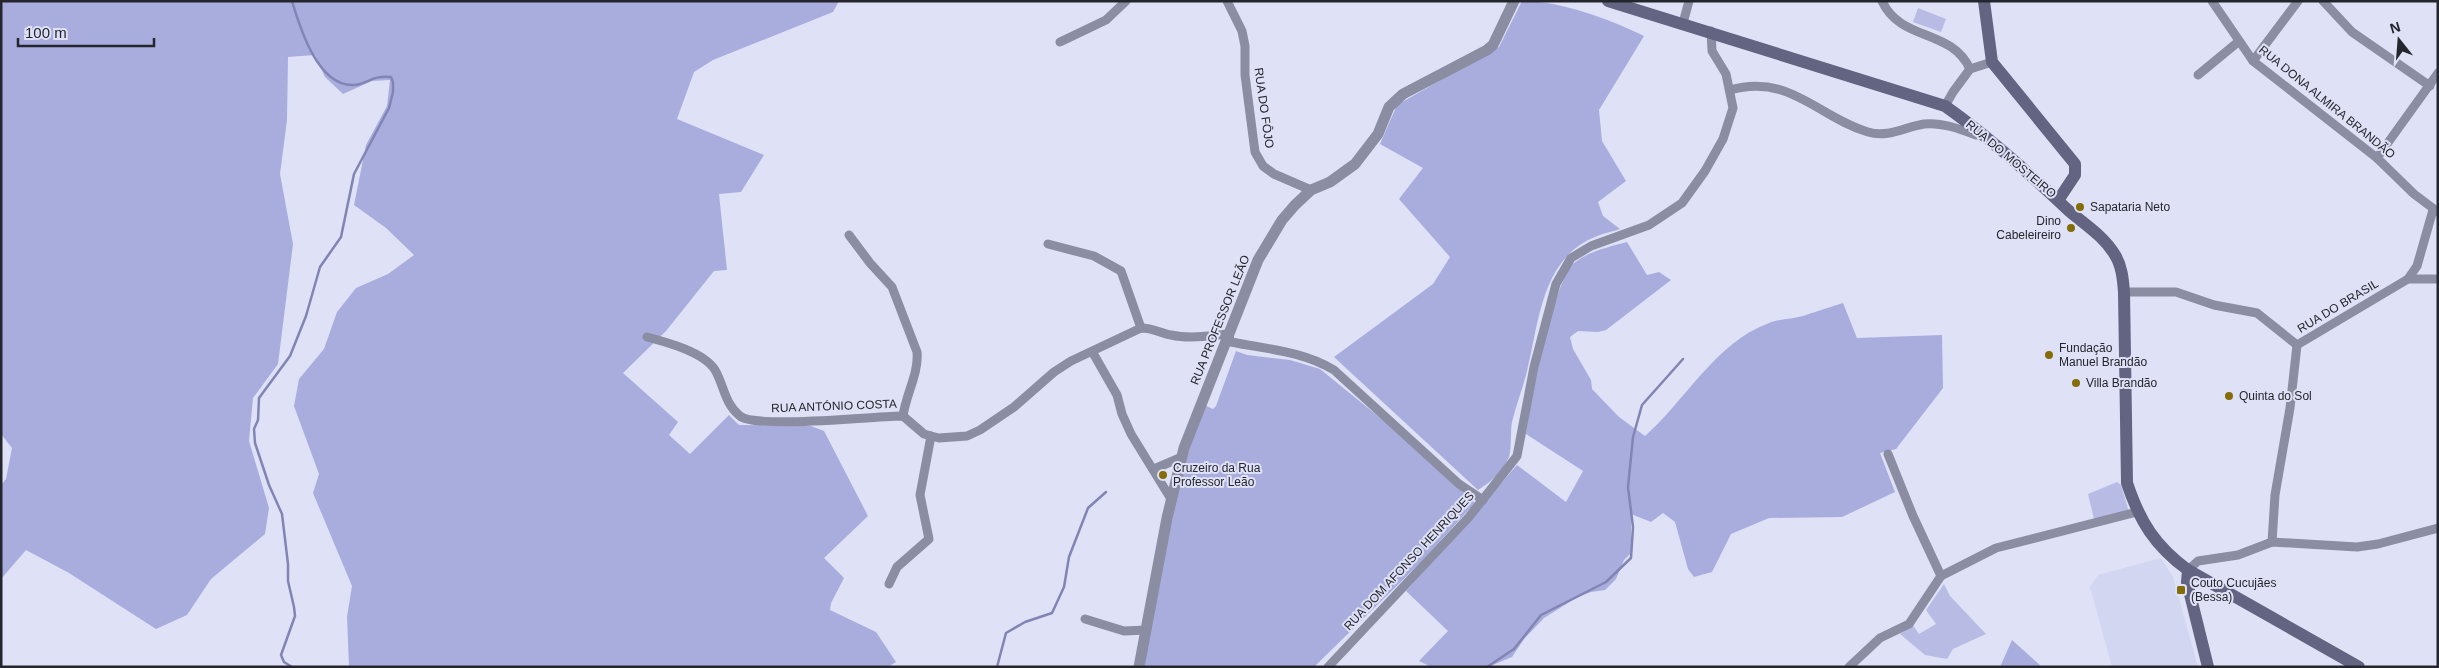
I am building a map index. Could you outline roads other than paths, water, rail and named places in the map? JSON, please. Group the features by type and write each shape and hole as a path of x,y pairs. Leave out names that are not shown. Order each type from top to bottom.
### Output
{"main road":[{"name":"RUA DO MOSTEIRO","path":"1608,1 1945,106 1983,134 2058,199 2102,239 2116,256 2122,274 2128,483 2137,512 2170,557 2188,570 2360,667"},
{"path":"1984,1 1992,62 2072,159 2075,175 2058,199"},
{"path":"2188,570 2186,582 2208,667"}],"street":[{"path":"1060,42 1106,20 1126,1"},
{"name":"RUA DO FÔJO","path":"1227,1 1242,31 1245,46 1245,75 1256,152 1263,166 1274,174 1311,190"},
{"name":"RUA PROFESSOR LEÃO","path":"1139,667 1171,499 1182,457 1258,260 1282,220 1311,190 1330,182 1355,164 1378,134 1389,107 1402,94 1487,50 1493,45 1514,1"},
{"path":"1683,23 1689,1"},
{"path":"1882,1 1895,20 1906,27 1943,40 1957,49 1966,59 1970,69"},
{"name":"RUA DONA ALMIRA BRANDÃO","path":"2212,1 2238,42 2253,61 2377,158 2436,211"},
{"path":"2253,61 2298,1"},
{"path":"2323,1 2352,32 2430,86"},
{"name":"RUA DOM AFONSO HENRIQUES","path":"1328,667 1437,552 1483,500 1517,456 1534,367 1556,284 1571,258 1591,246 1649,225 1682,203 1706,172 1723,140 1734,108 1726,74 1712,51 1711,32"},
{"path":"2198,75 2238,42"},
{"path":"1945,106 1970,69 1992,62"},
{"path":"2377,158 2438,73"},
{"path":"1730,90 1756,86 1780,89 1869,132 1895,132 1926,124 1940,124 1976,135 1983,134"},
{"path":"2408,279 2418,266 2436,211"},
{"path":"849,235 870,263 892,287 917,352 918,363 908,390 904,416"},
{"path":"1048,244 1094,256 1121,271 1141,328"},
{"name":"RUA DO BRASIL","path":"2272,542 2275,495 2290,408 2297,345 2408,279 2438,278"},
{"path":"2124,292 2176,292 2190,295 2214,305 2257,313 2297,345"},
{"path":"889,584 897,568 929,539 920,495 930,436 939,438 967,436 980,430 1033,392 1054,372 1071,361 1092,353 1141,328 1153,328 1171,335 1204,336 1228,334 1231,342 1318,360 1334,370 1459,484 1483,500"},
{"name":"RUA ANTÓNIO COSTA","path":"647,336 676,346 700,358 714,369 728,402 741,417 754,421 808,421 904,416 924,434 930,436"},
{"path":"1092,353 1116,395 1122,414 1132,434 1171,499"},
{"path":"1888,454 1913,516 1941,576"},
{"path":"1154,470 1182,457"},
{"path":"1849,667 1880,638 1909,624 1941,576 1996,548 2137,512"},
{"path":"2188,570 2198,561 2238,555 2272,542 2357,548 2438,528"},
{"path":"1084,619 1124,631 1146,630"}],"waterway":[{"path":"292,1 312,54 330,77 341,83 354,85 374,78 391,77 393,92 389,108 354,174 341,237 320,267 306,316 290,356 259,398 258,420 254,429 255,443 269,485 282,514 288,564 288,581 295,616 281,655 284,662 292,667"},
{"path":"1487,667 1514,649 1541,615 1606,582 1631,558 1633,527 1628,487 1633,437 1642,405 1683,359"},
{"path":"997,667 1006,633 1025,622 1052,613 1064,587 1069,557 1088,508 1106,492"}],"place":[{"name":"Sapataria Neto","path":"2080,207"},
{"name":"Dino Cabeleireiro","path":"2071,228"},
{"name":"Fundação Manuel Brandão","path":"2049,355"},
{"name":"Villa Brandão","path":"2076,383"},
{"name":"Quinta do Sol","path":"2229,396"},
{"name":"Cruzeiro da Rua Professor Leão","path":"1163,475"},
{"name":"Couto Cucujães (Bessa)","path":"2181,590"}]}
